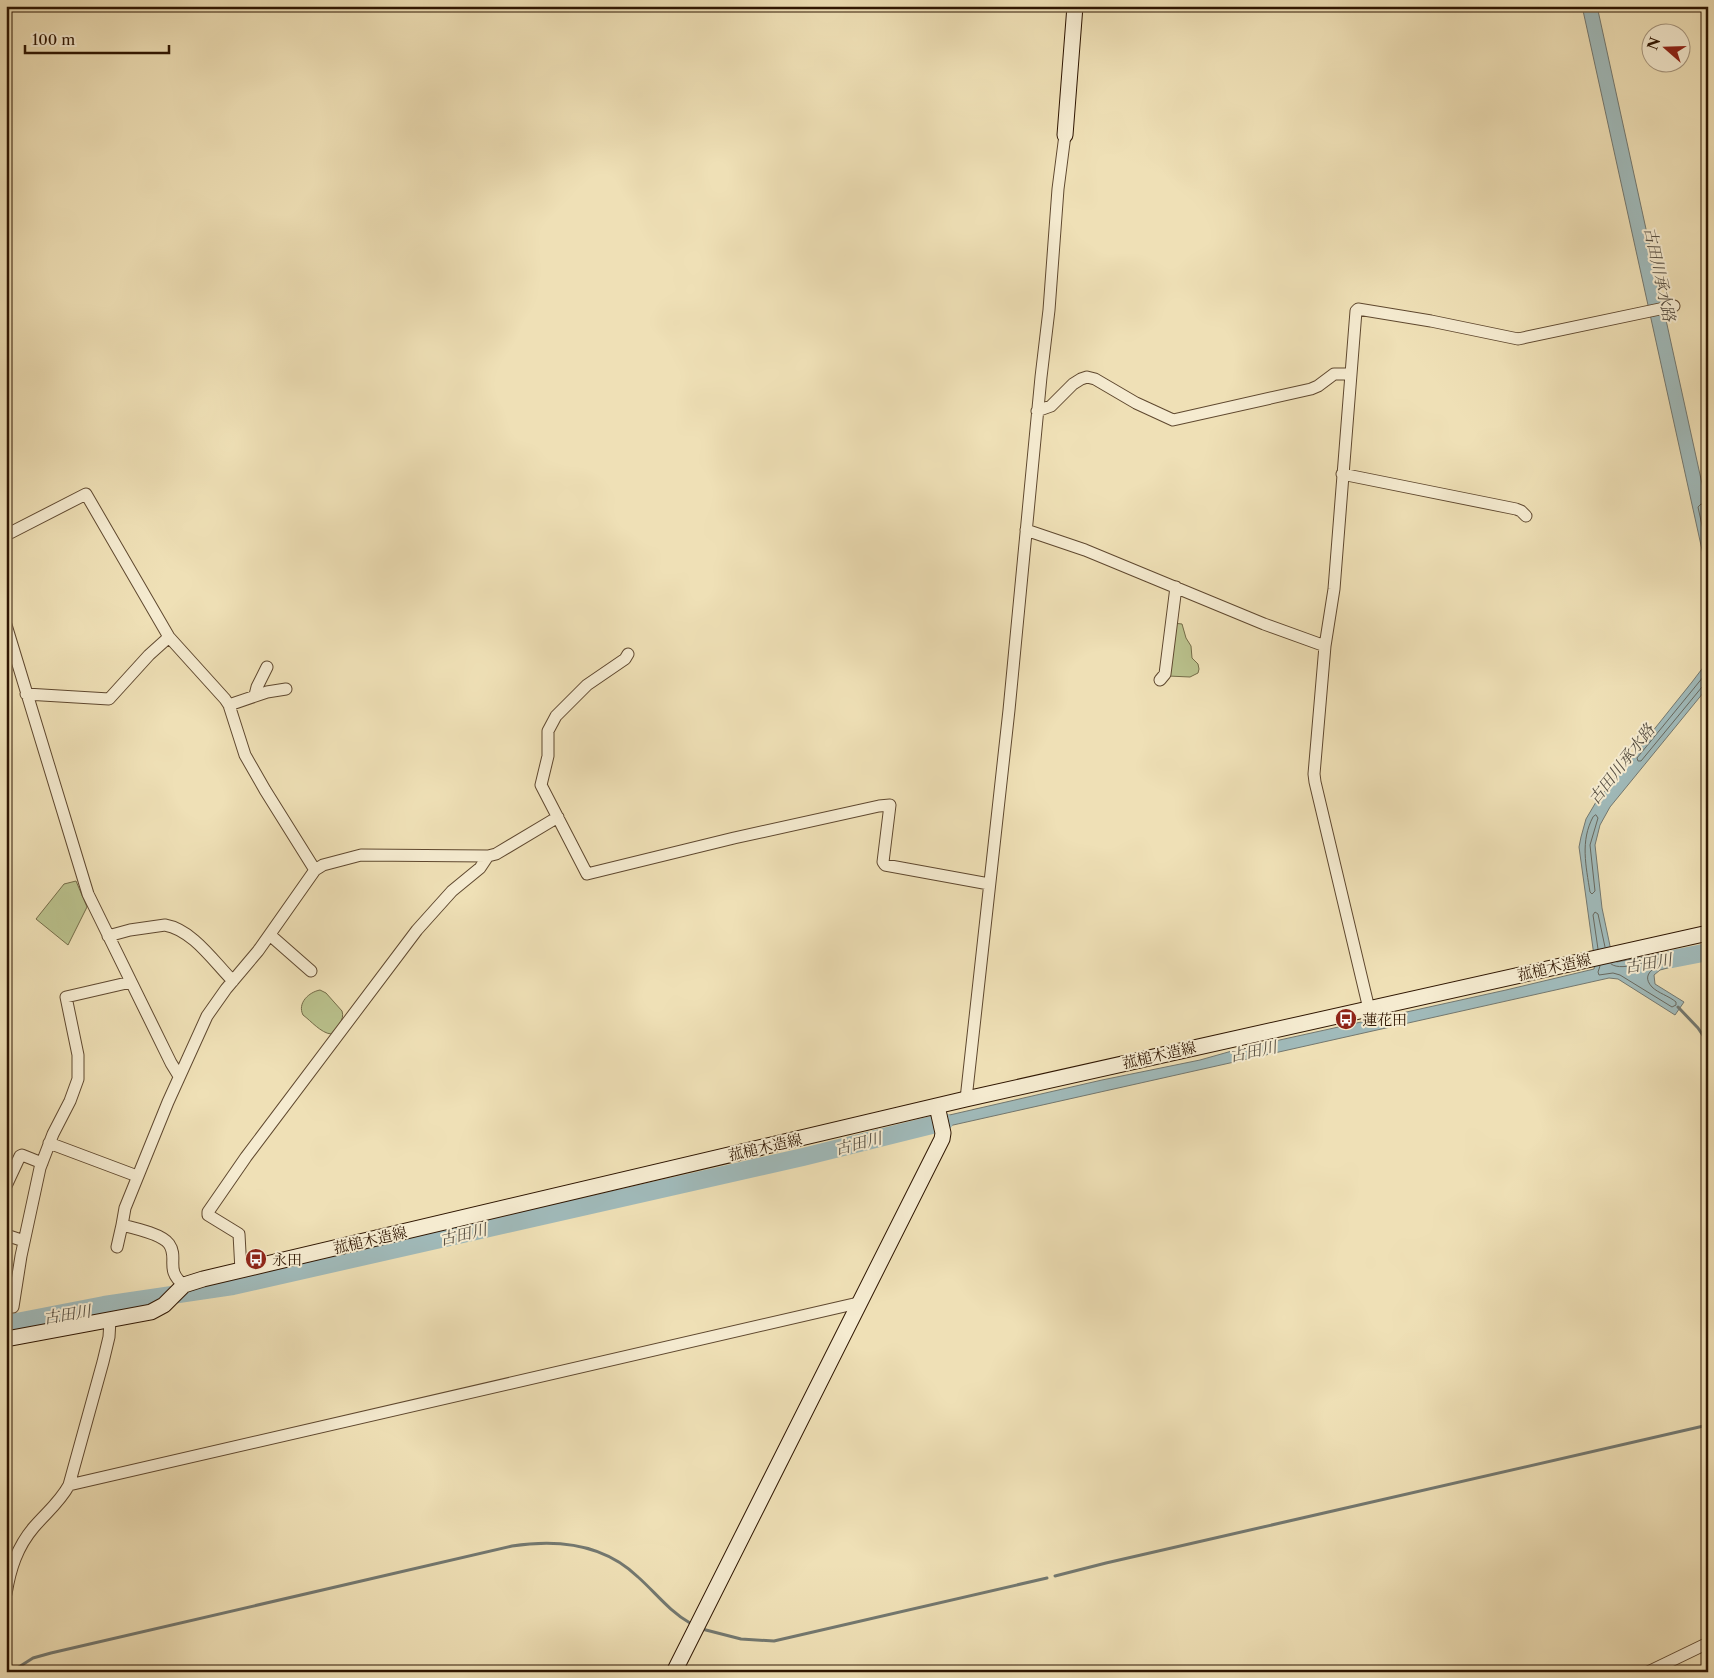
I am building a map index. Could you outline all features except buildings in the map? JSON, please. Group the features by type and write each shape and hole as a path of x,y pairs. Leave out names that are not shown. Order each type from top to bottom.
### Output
{"main road":[{"path":"1065,134 1075,6"},
{"name":"菰槌木造線","path":"6,1339 151,1312 164,1305 184,1286 203,1279 938,1109 966,1099 1708,933"},
{"path":"674,1672 943,1133 938,1109"}],"street":[{"path":"966,1099 1009,710 1037,411 1049,310 1058,189 1065,134"},
{"path":"1370,1008 1315,782 1316,737 1325,646 1334,589 1356,311 1358,309 1431,321 1518,339 1674,306"},
{"path":"1037,411 1050,406 1072,384 1087,377 1095,379 1136,403 1173,420 1311,389 1334,374 1351,374"},
{"path":"1342,474 1516,509 1526,516"},
{"path":"6,535 86,494 169,637 225,699 245,755 315,870"},
{"path":"1026,530 1085,550 1325,646"},
{"path":"1160,680 1164,674 1176,587"},
{"path":"6,625 88,894 179,1076"},
{"path":"26,694 109,699 149,655 169,637"},
{"path":"628,654 577,694 556,716 548,731 548,756 541,786 587,874 734,838 890,805 882,862 885,865 989,884"},
{"path":"255,696 256,688 267,667"},
{"path":"228,705 274,690 286,689"},
{"path":"117,1247 125,1208 137,1176 179,1076 207,1016 270,935 315,870 323,865 362,854 488,856 496,854 558,817"},
{"path":"241,1270 239,1234 208,1215 208,1212 246,1157 416,930 452,892 480,868 488,856"},
{"path":"108,936 156,926 171,926 199,944 233,981"},
{"path":"270,935 311,971"},
{"path":"13,1308 24,1240 42,1162 78,1080 78,1055 66,997 131,982"},
{"path":"49,1143 137,1176"},
{"path":"6,1186 20,1156 42,1162"},
{"path":"122,1225 153,1234 168,1242 174,1274 176,1279 184,1286"},
{"path":"6,1235 24,1240"},
{"path":"69,1485 858,1303"},
{"path":"6,1594 12,1565 20,1547 34,1526 60,1499 69,1485 103,1362 109,1337 110,1320"},
{"path":"1648,1672 1708,1643"}],"green space":[{"path":"1173,623 1182,624 1186,638 1191,646 1192,658 1198,664 1198,673 1190,677 1168,676"},
{"path":"76,881 87,907 68,945 36,919 64,884"},
{"path":"320,990 326,993 343,1014 338,1026 331,1034 316,1026 303,1015 302,1011 305,999 312,993"}],"water":[{"path":"1582,6 1597,6 1708,511 1708,577"},
{"path":"1708,661 1708,687 1610,807 1600,825 1595,845 1602,908 1613,960 1617,962 1657,954 1693,950 1695,961 1660,970 1654,975 1655,984 1684,1002 1675,1015 1618,979 1609,978 922,1132 919,1122 1102,1080 1200,1060 1239,1049 1594,969 1595,963 1579,847 1586,819 1596,802"}],"waterway":[{"name":"古田川","path":"1672,959 1708,952"},
{"path":"1678,1007 1698,1028 1708,1043"},
{"name":"古田川","path":"6,1324 104,1305 233,1286 803,1157 944,1122"},
{"path":"1055,1576 1708,1425"},
{"path":"11,1672 33,1658 51,1653 512,1546 529,1544 546,1543 579,1546 610,1557 625,1566 669,1607 690,1623"},
{"path":"702,1629 741,1639 774,1641 1047,1578"}],"place":[{"name":"蓮花田","path":"1346,1019"},
{"name":"永田","path":"256,1259"}],"water label":[{"name":"古田川承水路","path":"1660,274"},
{"name":"古田川承水路","path":"1621,764"}]}
